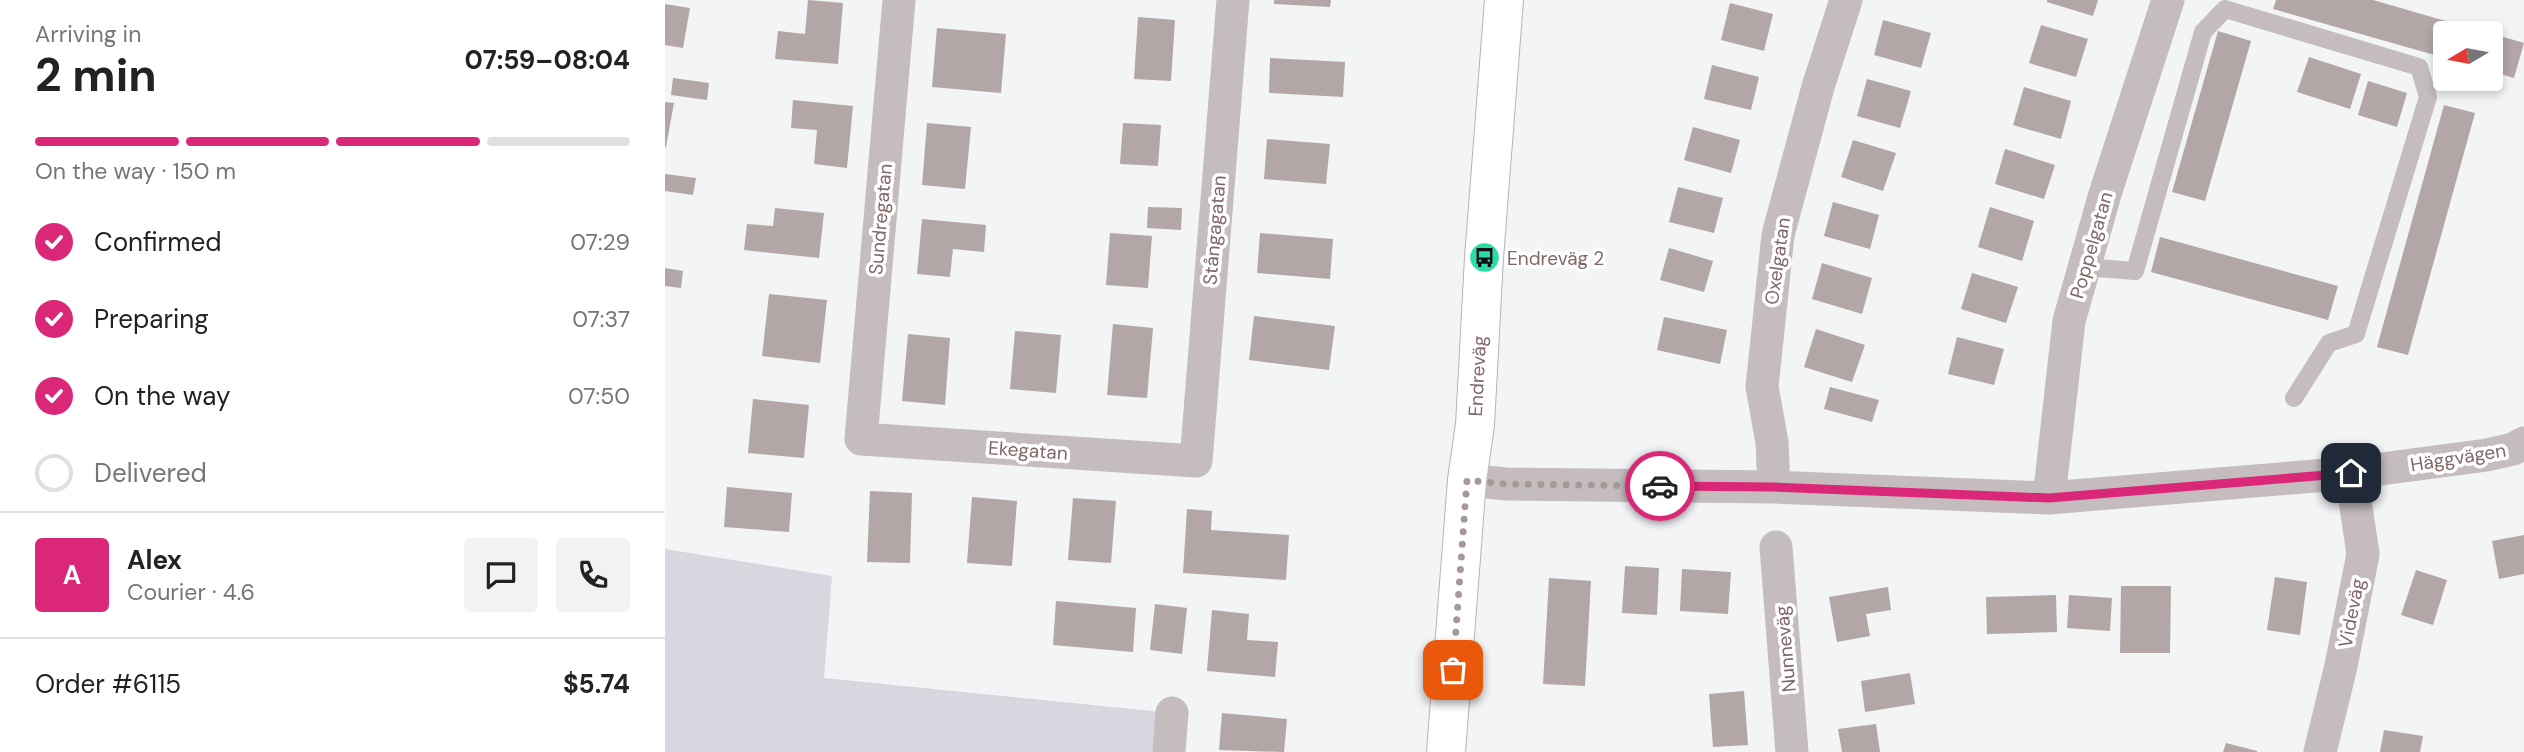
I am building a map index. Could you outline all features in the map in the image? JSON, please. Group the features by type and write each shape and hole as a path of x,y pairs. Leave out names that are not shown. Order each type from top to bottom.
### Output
{"main road":[{"name":"Endreväg","path":"1446,752 1467,480 1475,425 1483,258 1504,0"}],"street":[{"name":"Sundregatan","path":"861,439 899,0"},
{"name":"Stångagatan","path":"1196,461 1233,0"},
{"name":"Oxelgatan","path":"1774,487 1772,442 1762,387 1778,235 1818,87 1846,0"},
{"name":"Poppelgatan","path":"2049,498 2069,321 2168,0"},
{"name":"Ekegatan","path":"861,439 1196,461"},
{"name":"Häggvägen","path":"1467,480 1506,484 1774,487 2049,498 2351,473 2487,455 2513,449 2524,443"},
{"name":"Videväg","path":"2320,752 2341,666 2363,554 2351,473"},
{"name":"Nunneväg","path":"1776,547 1793,752"},
{"path":"1169,752 1172,713"}],"lane":[{"path":"2084,267 2134,271 2203,32 2225,9 2419,66 2428,97 2356,334 2329,343 2294,398"}],"shaded area":[{"path":"665,549 832,576 824,678 1172,713 1169,752 665,752"}],"building":[{"path":"808,0 843,3 838,64 775,59 778,31 805,34"},
{"path":"1274,0 1331,0 1330,7 1274,4"},
{"path":"2047,0 2098,0 2093,16"},
{"path":"2276,0 2373,0 2446,21 2433,21 2433,55 2273,9"},
{"path":"1730,3 1773,14 1764,51 1721,40"},
{"path":"665,4 690,8 683,48 665,45"},
{"path":"1138,17 1175,20 1171,81 1134,79"},
{"path":"1883,20 1931,33 1921,68 1874,55"},
{"path":"2041,25 2088,39 2076,77 2029,63"},
{"path":"937,28 1006,34 1001,93 932,87"},
{"path":"2218,31 2251,41 2205,201 2172,192"},
{"path":"2503,37 2524,43 2514,78 2503,75"},
{"path":"2309,57 2361,74 2350,109 2297,92"},
{"path":"1270,58 1345,62 1343,97 1269,93"},
{"path":"1712,65 1759,77 1751,110 1704,99"},
{"path":"673,78 709,83 707,100 671,95"},
{"path":"1867,79 1911,91 1900,128 1857,116"},
{"path":"2368,81 2407,93 2397,127 2358,115"},
{"path":"2024,87 2071,101 2061,139 2013,125"},
{"path":"793,100 853,106 847,168 814,164 817,130 791,128"},
{"path":"665,102 674,103 666,147 665,147"},
{"path":"2444,105 2475,113 2408,355 2377,347"},
{"path":"927,123 971,127 965,189 922,185"},
{"path":"1123,123 1161,125 1158,166 1120,164"},
{"path":"1693,127 1740,140 1731,173 1684,160"},
{"path":"1267,139 1330,144 1326,184 1264,179"},
{"path":"1853,140 1896,153 1883,191 1841,177"},
{"path":"2005,149 2055,165 2044,199 1995,184"},
{"path":"665,174 696,178 693,195 665,191"},
{"path":"1678,187 1723,198 1714,233 1669,222"},
{"path":"1833,202 1879,215 1870,249 1824,236"},
{"path":"1148,207 1182,208 1181,230 1147,228"},
{"path":"1990,207 2034,221 2022,261 1978,247"},
{"path":"775,208 824,213 819,258 744,250 747,224 773,226"},
{"path":"922,219 986,225 984,252 953,249 950,277 917,274"},
{"path":"1110,233 1152,236 1148,288 1106,285"},
{"path":"1260,233 1333,239 1330,279 1257,273"},
{"path":"2160,237 2338,286 2328,320 2151,272"},
{"path":"1669,248 1713,261 1704,292 1660,280"},
{"path":"1822,263 1872,278 1862,314 1812,299"},
{"path":"665,268 683,271 681,288 665,286"},
{"path":"1972,273 2018,287 2006,323 1961,309"},
{"path":"769,294 827,300 820,363 762,356"},
{"path":"1254,316 1335,326 1329,370 1249,360"},
{"path":"1664,317 1727,330 1720,364 1657,350"},
{"path":"1113,324 1153,328 1147,398 1107,395"},
{"path":"1816,329 1865,345 1852,382 1804,367"},
{"path":"1015,331 1061,335 1056,393 1010,389"},
{"path":"908,334 950,338 945,405 902,401"},
{"path":"1957,337 2004,349 1994,385 1948,374"},
{"path":"1830,387 1879,400 1872,422 1824,409"},
{"path":"753,399 809,405 804,458 748,453"},
{"path":"727,487 792,493 789,532 724,527"},
{"path":"870,491 912,493 910,563 867,562"},
{"path":"972,497 1017,501 1012,566 967,563"},
{"path":"1073,498 1116,501 1111,563 1068,560"},
{"path":"1187,509 1212,511 1211,530 1289,535 1286,580 1183,573"},
{"path":"2524,535 2524,574 2499,579 2492,541"},
{"path":"1625,566 1659,568 1657,615 1622,613"},
{"path":"1682,569 1731,572 1728,614 1680,611"},
{"path":"2416,570 2447,580 2433,625 2401,615"},
{"path":"2275,577 2307,582 2300,635 2267,630"},
{"path":"1549,578 1591,581 1585,686 1543,684"},
{"path":"2121,586 2171,586 2170,653 2120,653"},
{"path":"1888,587 1891,610 1866,614 1870,636 1837,642 1829,597"},
{"path":"2056,595 2057,632 1987,634 1986,597"},
{"path":"2069,595 2112,598 2110,631 2067,628"},
{"path":"1056,601 1136,608 1133,652 1053,645"},
{"path":"1155,604 1187,608 1182,654 1150,650"},
{"path":"1212,610 1249,614 1247,640 1278,642 1275,677 1207,671"},
{"path":"1910,673 1915,704 1865,712 1861,681"},
{"path":"1744,691 1748,745 1713,747 1709,694"},
{"path":"1222,713 1287,719 1284,752 1219,750"},
{"path":"1876,724 1880,752 1842,752 1838,729"},
{"path":"2384,730 2423,736 2420,752 2380,752"},
{"path":"2226,743 2257,751 2257,752 2223,752"}],"way so far":[{"path":"1453,670 1467,480 1506,484 1660,486"}],"place":[{"name":"Endreväg 2","path":"1484,258"}],"route":[{"path":"1660,486 1774,487 2049,498 2351,473"}]}
